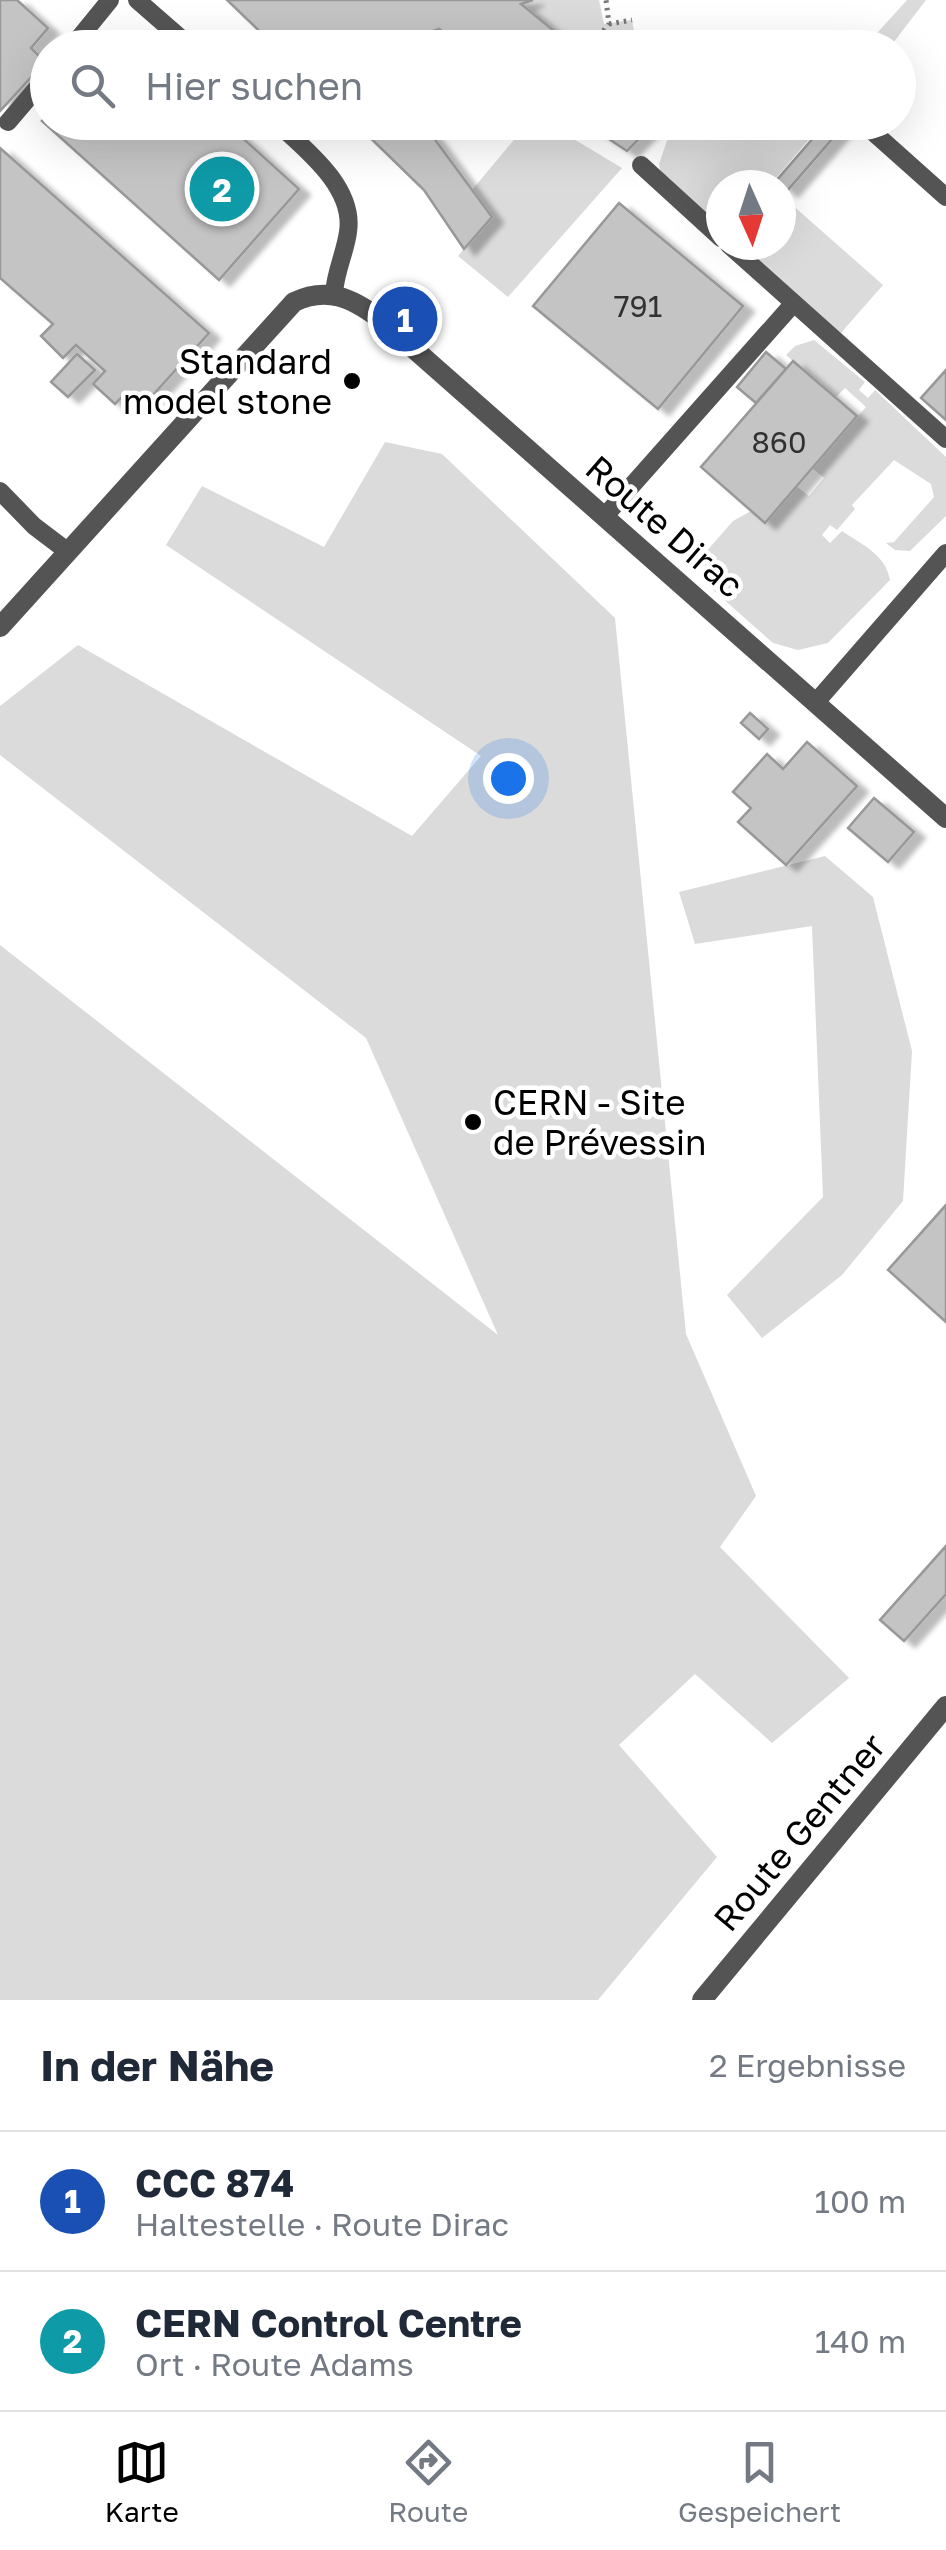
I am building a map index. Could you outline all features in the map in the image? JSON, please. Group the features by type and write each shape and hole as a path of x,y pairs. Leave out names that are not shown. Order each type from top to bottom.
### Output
{"street":[{"path":"0,627 294,302 320,293 334,294"},
{"name":"Route Dirac","path":"334,294 356,301 380,319 946,818"},
{"name":"Route Gentner","path":"702,2000 946,1706"}],"lane":[{"path":"85,30 110,0"},
{"path":"138,0 172,30"},
{"path":"8,122 30,96"},
{"path":"296,140 312,155 346,208 348,237 335,275 334,294"},
{"path":"882,140 946,197"},
{"path":"642,166 706,224"},
{"path":"746,260 946,439"},
{"path":"604,517 794,304"},
{"path":"0,491 67,551"},
{"path":"817,701 946,553"}],"path":[{"path":"606,0 609,24"},
{"path":"604,30 609,24 632,20"}],"shaded area":[{"path":"533,0 599,0 604,24 632,20 634,30 554,30 521,4"},
{"path":"907,0 926,0 903,30 880,30"},
{"path":"514,140 575,140 622,168 508,297 458,256 492,217 472,190"},
{"path":"667,140 808,140 783,170 706,170 706,214 661,174 659,164"},
{"path":"796,208 883,285 840,334 758,260 796,260"},
{"path":"814,340 865,382 859,390 868,398 875,390 946,457 946,516 910,551 895,550 886,543 894,542 934,497 931,484 894,460 852,505 855,509 837,530 830,525 822,535 830,543 842,531 864,545 878,556 890,580 828,643 798,650 773,643 704,582 705,553 733,521 796,486 809,496 824,478 812,468 866,407 845,388 835,398 786,355 795,346"},
{"path":"385,442 442,454 615,618 686,1334 756,1496 720,1547 849,1678 772,1743 695,1674 619,1745 717,1857 598,2000 0,2000 0,945 498,1335 366,1038 0,755 0,706 78,645 412,836 481,756 166,545 202,486 324,547"},
{"path":"825,856 873,897 912,1051 903,1201 842,1275 762,1338 727,1295 823,1197 812,926 695,944 679,892"}],"building":[{"path":"0,0 17,0 48,28 30,30 30,78 0,111"},
{"path":"227,0 533,0 521,4 553,30 439,29 258,30"},
{"path":"63,140 245,140 299,189 219,280"},
{"path":"373,140 435,140 492,217 464,249 424,190"},
{"path":"610,140 638,140 627,151"},
{"path":"811,140 831,140 796,181 796,170 786,170"},
{"path":"0,148 209,333 143,406 127,392 115,404 93,384 105,371 76,345 63,358 41,336 53,324 0,278"},
{"path":"619,203 743,306 658,409 533,306"},
{"path":"766,352 786,369 756,403 737,387"},
{"path":"77,354 95,370 68,397 51,382"},
{"path":"793,361 857,416 765,523 701,467"},
{"path":"946,370 946,420 921,398"},
{"path":"750,713 768,729 759,739 741,723"},
{"path":"807,742 857,786 786,865 738,822 751,808 733,792 767,754 783,769"},
{"path":"874,798 914,832 888,862 848,828"},
{"path":"946,1205 946,1322 888,1270"},
{"path":"946,1546 946,1594 904,1641 880,1620"}],"place":[{"name":"CERN Control Centre","path":"222,189"},
{"name":"CCC 874","path":"405,319"},
{"name":"Standard model stone","path":"352,381"},
{"name":"CERN - Site de Prévessin","path":"473,1122"}]}
